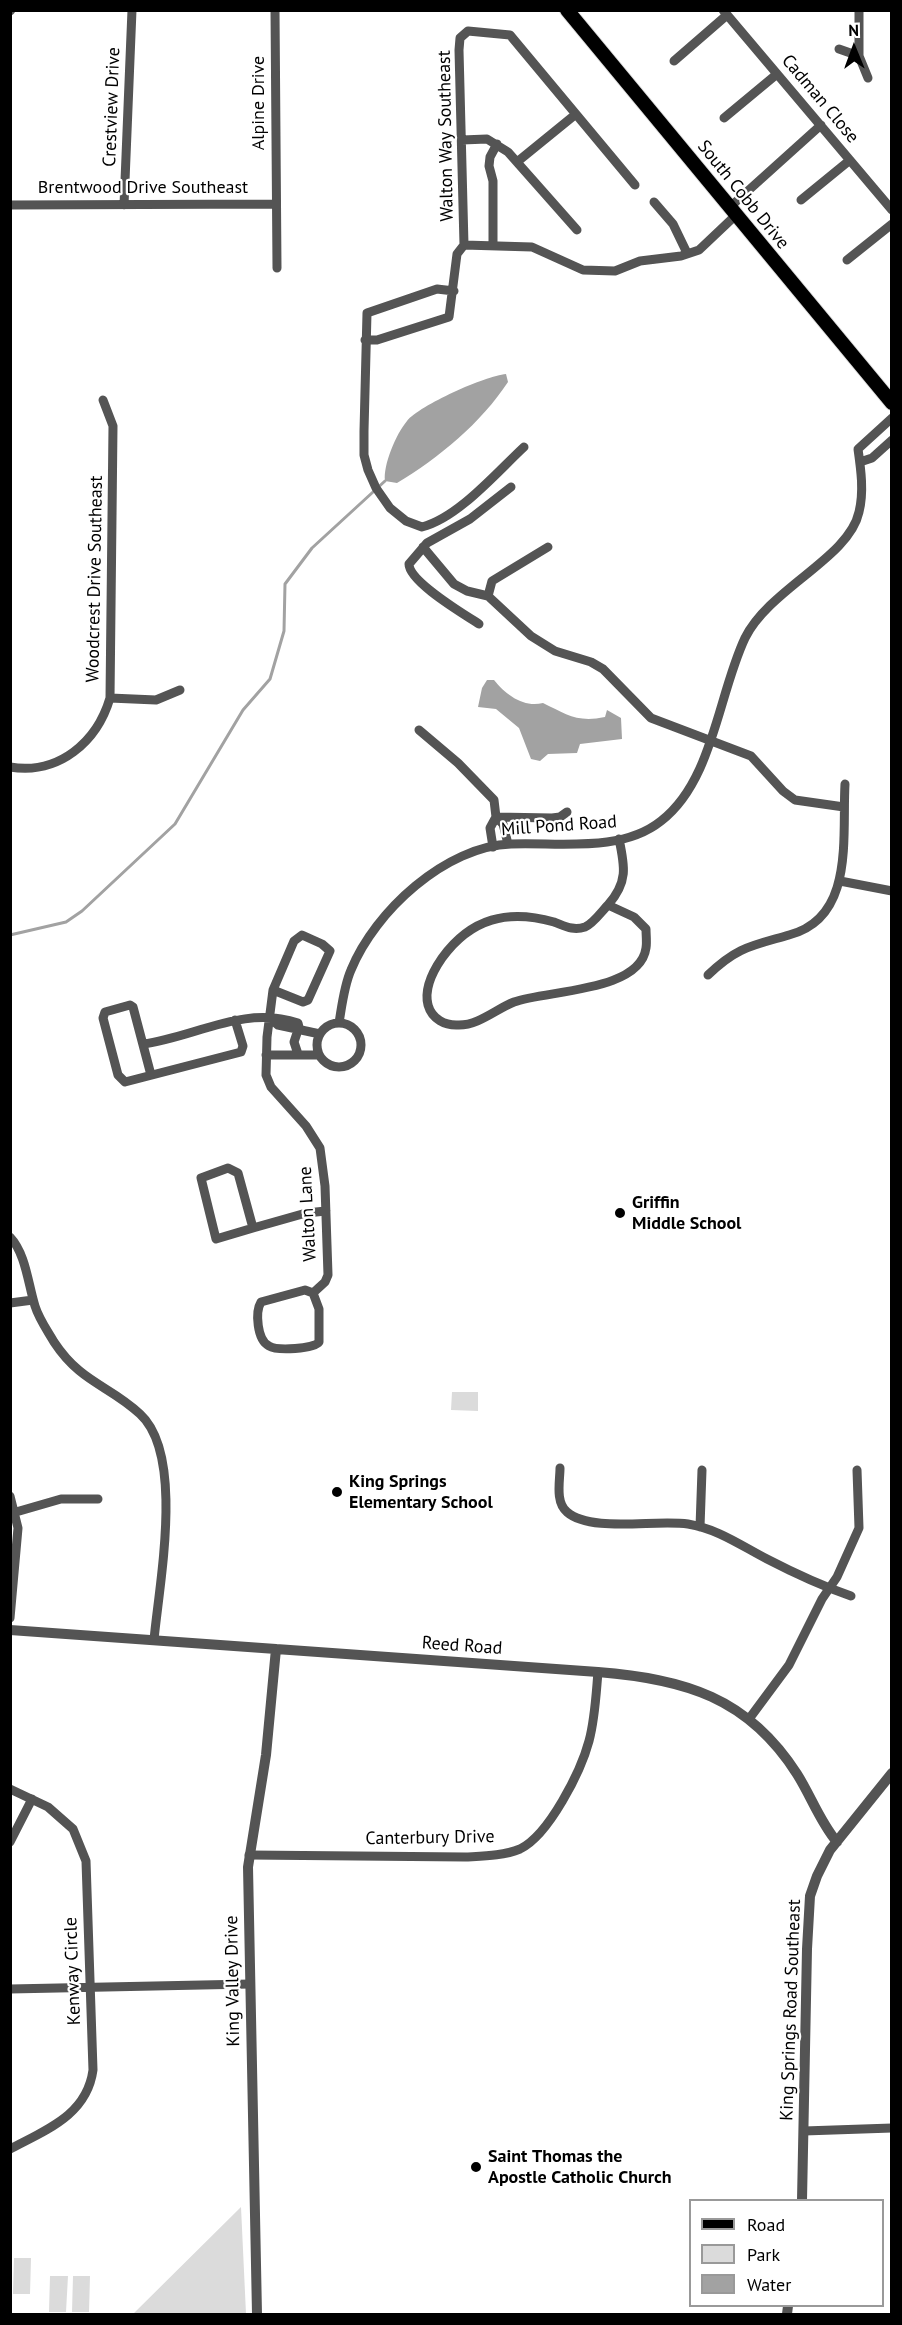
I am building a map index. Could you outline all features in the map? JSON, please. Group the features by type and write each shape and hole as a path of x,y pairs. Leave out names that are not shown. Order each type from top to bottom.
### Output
{"main road":[{"name":"South Cobb Drive","path":"567,10 891,403"}],"street":[{"name":"Crestview Drive","path":"124,205 132,10"},
{"name":"Alpine Drive","path":"275,10 277,268"},
{"path":"859,10 859,56 868,78"},
{"path":"674,60 725,13"},
{"name":"Cadman Close","path":"725,13 891,210"},
{"name":"Walton Way Southeast","path":"365,340 377,340 428,322 446,319 450,313 457,254 464,245 459,50 460,38 468,31 510,35 635,185"},
{"path":"839,49 859,56"},
{"path":"724,118 777,74"},
{"path":"517,162 576,114"},
{"name":"Walton Way Southeast","path":"464,245 532,247 572,266 598,273 615,271 654,258 687,253 706,245 733,211 821,125"},
{"path":"462,140 487,139 497,144 517,162 577,230"},
{"path":"493,246 493,181 489,166 490,157 497,144"},
{"path":"801,201 850,160"},
{"path":"654,202 673,224 687,253"},
{"name":"Brentwood Drive Southeast","path":"10,205 276,204"},
{"path":"847,260 891,224"},
{"path":"454,291 437,289 367,313 364,454 376,488 390,507 406,521 422,527 446,515 478,490 524,447"},
{"name":"Woodcrest Drive Southeast","path":"10,767 45,766 72,754 101,722 110,698 113,426 103,400"},
{"name":"Mill Pond Road","path":"339,1023 350,971 359,952 408,892 436,870 450,861 508,844 589,843 629,838 661,822 683,799 694,782 738,657 752,626 771,603 833,553 852,529 859,513 861,487 858,449 891,418"},
{"path":"872,458 891,440"},
{"path":"860,462 891,450"},
{"path":"479,624 447,603 408,569 410,561 423,547 470,519 511,487"},
{"path":"423,547 454,584 467,591 488,596 531,636 555,651 591,662 603,669 651,718 751,756 795,800 844,807"},
{"path":"488,596 492,580 548,547"},
{"path":"110,698 156,700 180,690"},
{"path":"419,730 458,763 494,800 496,817 490,828 493,848"},
{"path":"708,975 735,951 811,926 830,907 840,881 845,784"},
{"path":"496,817 560,818 567,812"},
{"path":"496,817 503,824 508,844"},
{"path":"608,905 634,917 646,930 646,949 638,966 623,976 598,985 513,1002 466,1025 444,1023 430,1011 426,997 441,959 459,938 484,922 498,916 531,918 572,929 586,927 620,891 624,867 619,839"},
{"path":"840,881 891,891"},
{"name":"Walton Lane","path":"273,990 300,1002 308,1000 329,955 328,949 307,936 296,937 273,990 266,1055 266,1075 271,1087 306,1126 320,1148 324,1163 328,1275 313,1293"},
{"path":"151,1075 133,1007 112,1009 103,1015 121,1081 151,1075 241,1052 243,1046 235,1020"},
{"path":"143,1044 235,1020 270,1018 278,1024 296,1029 299,1027 320,1034"},
{"path":"339,1023 355,1029 362,1046 360,1056 348,1066 334,1067 326,1063 319,1055 317,1043 320,1034 331,1024 339,1023"},
{"path":"298,1054 294,1042 299,1027"},
{"path":"266,1055 319,1055"},
{"path":"253,1228 241,1181 235,1169 222,1169 201,1178 215,1239 306,1213 326,1211"},
{"path":"10,1238 19,1250 33,1300 46,1330 72,1365 88,1379 140,1413 158,1441 167,1500 154,1640"},
{"path":"305,1290 313,1293 319,1309 321,1333 317,1346 277,1348 265,1344 258,1321 261,1302 293,1292 305,1290"},
{"path":"10,1303 33,1300"},
{"path":"560,1468 559,1499 567,1512 577,1518 607,1523 657,1522 700,1527 724,1534 768,1560 851,1596"},
{"path":"700,1527 702,1470"},
{"path":"749,1719 789,1665 860,1528 857,1470"},
{"path":"10,1496 16,1512 18,1535 10,1618"},
{"path":"16,1512 61,1499 98,1498"},
{"name":"Reed Road","path":"10,1630 598,1672 655,1678 688,1686 722,1701 749,1719 788,1760 837,1842"},
{"name":"King Valley Drive","path":"257,2314 249,1855 266,1755 276,1649"},
{"name":"Canterbury Drive","path":"249,1855 465,1857 500,1854 521,1848 534,1837 557,1810 584,1756 592,1731 598,1672"},
{"name":"King Springs Road Southeast","path":"802,2199 809,1907 817,1876 837,1842 891,1773"},
{"name":"Kenway Circle","path":"10,1789 48,1807 73,1829 86,1861 93,2070 87,2093 75,2109 57,2124 10,2149"},
{"path":"10,1842 32,1799"},
{"path":"10,1989 250,1984"},
{"path":"804,2131 891,2128"}],"green space":[{"path":"452,1392 478,1392 478,1411 451,1410"},
{"path":"241,2207 246,2314 133,2314"},
{"path":"14,2258 31,2258 30,2294 13,2294"},
{"path":"50,2276 68,2276 66,2312 49,2312"},
{"path":"73,2276 90,2276 89,2312 72,2312"}],"water":[{"path":"506,374 508,382 497,397 458,439 397,483 385,481 388,458 395,441 414,414 454,392"},
{"path":"487,680 494,680 504,691 522,702 543,703 579,718 605,717 607,710 621,718 622,739 580,744 577,753 548,754 540,761 531,759 519,728 496,709 478,707 482,688"}],"waterway":[{"path":"10,935 66,922 82,911 175,824 243,710 270,679 284,631 285,584 312,548 385,481"}],"place":[{"name":"Griffin Middle School","path":"620,1213"},
{"name":"King Springs Elementary School","path":"337,1492"},
{"name":"Saint Thomas the Apostle Catholic Church","path":"476,2167"}]}
